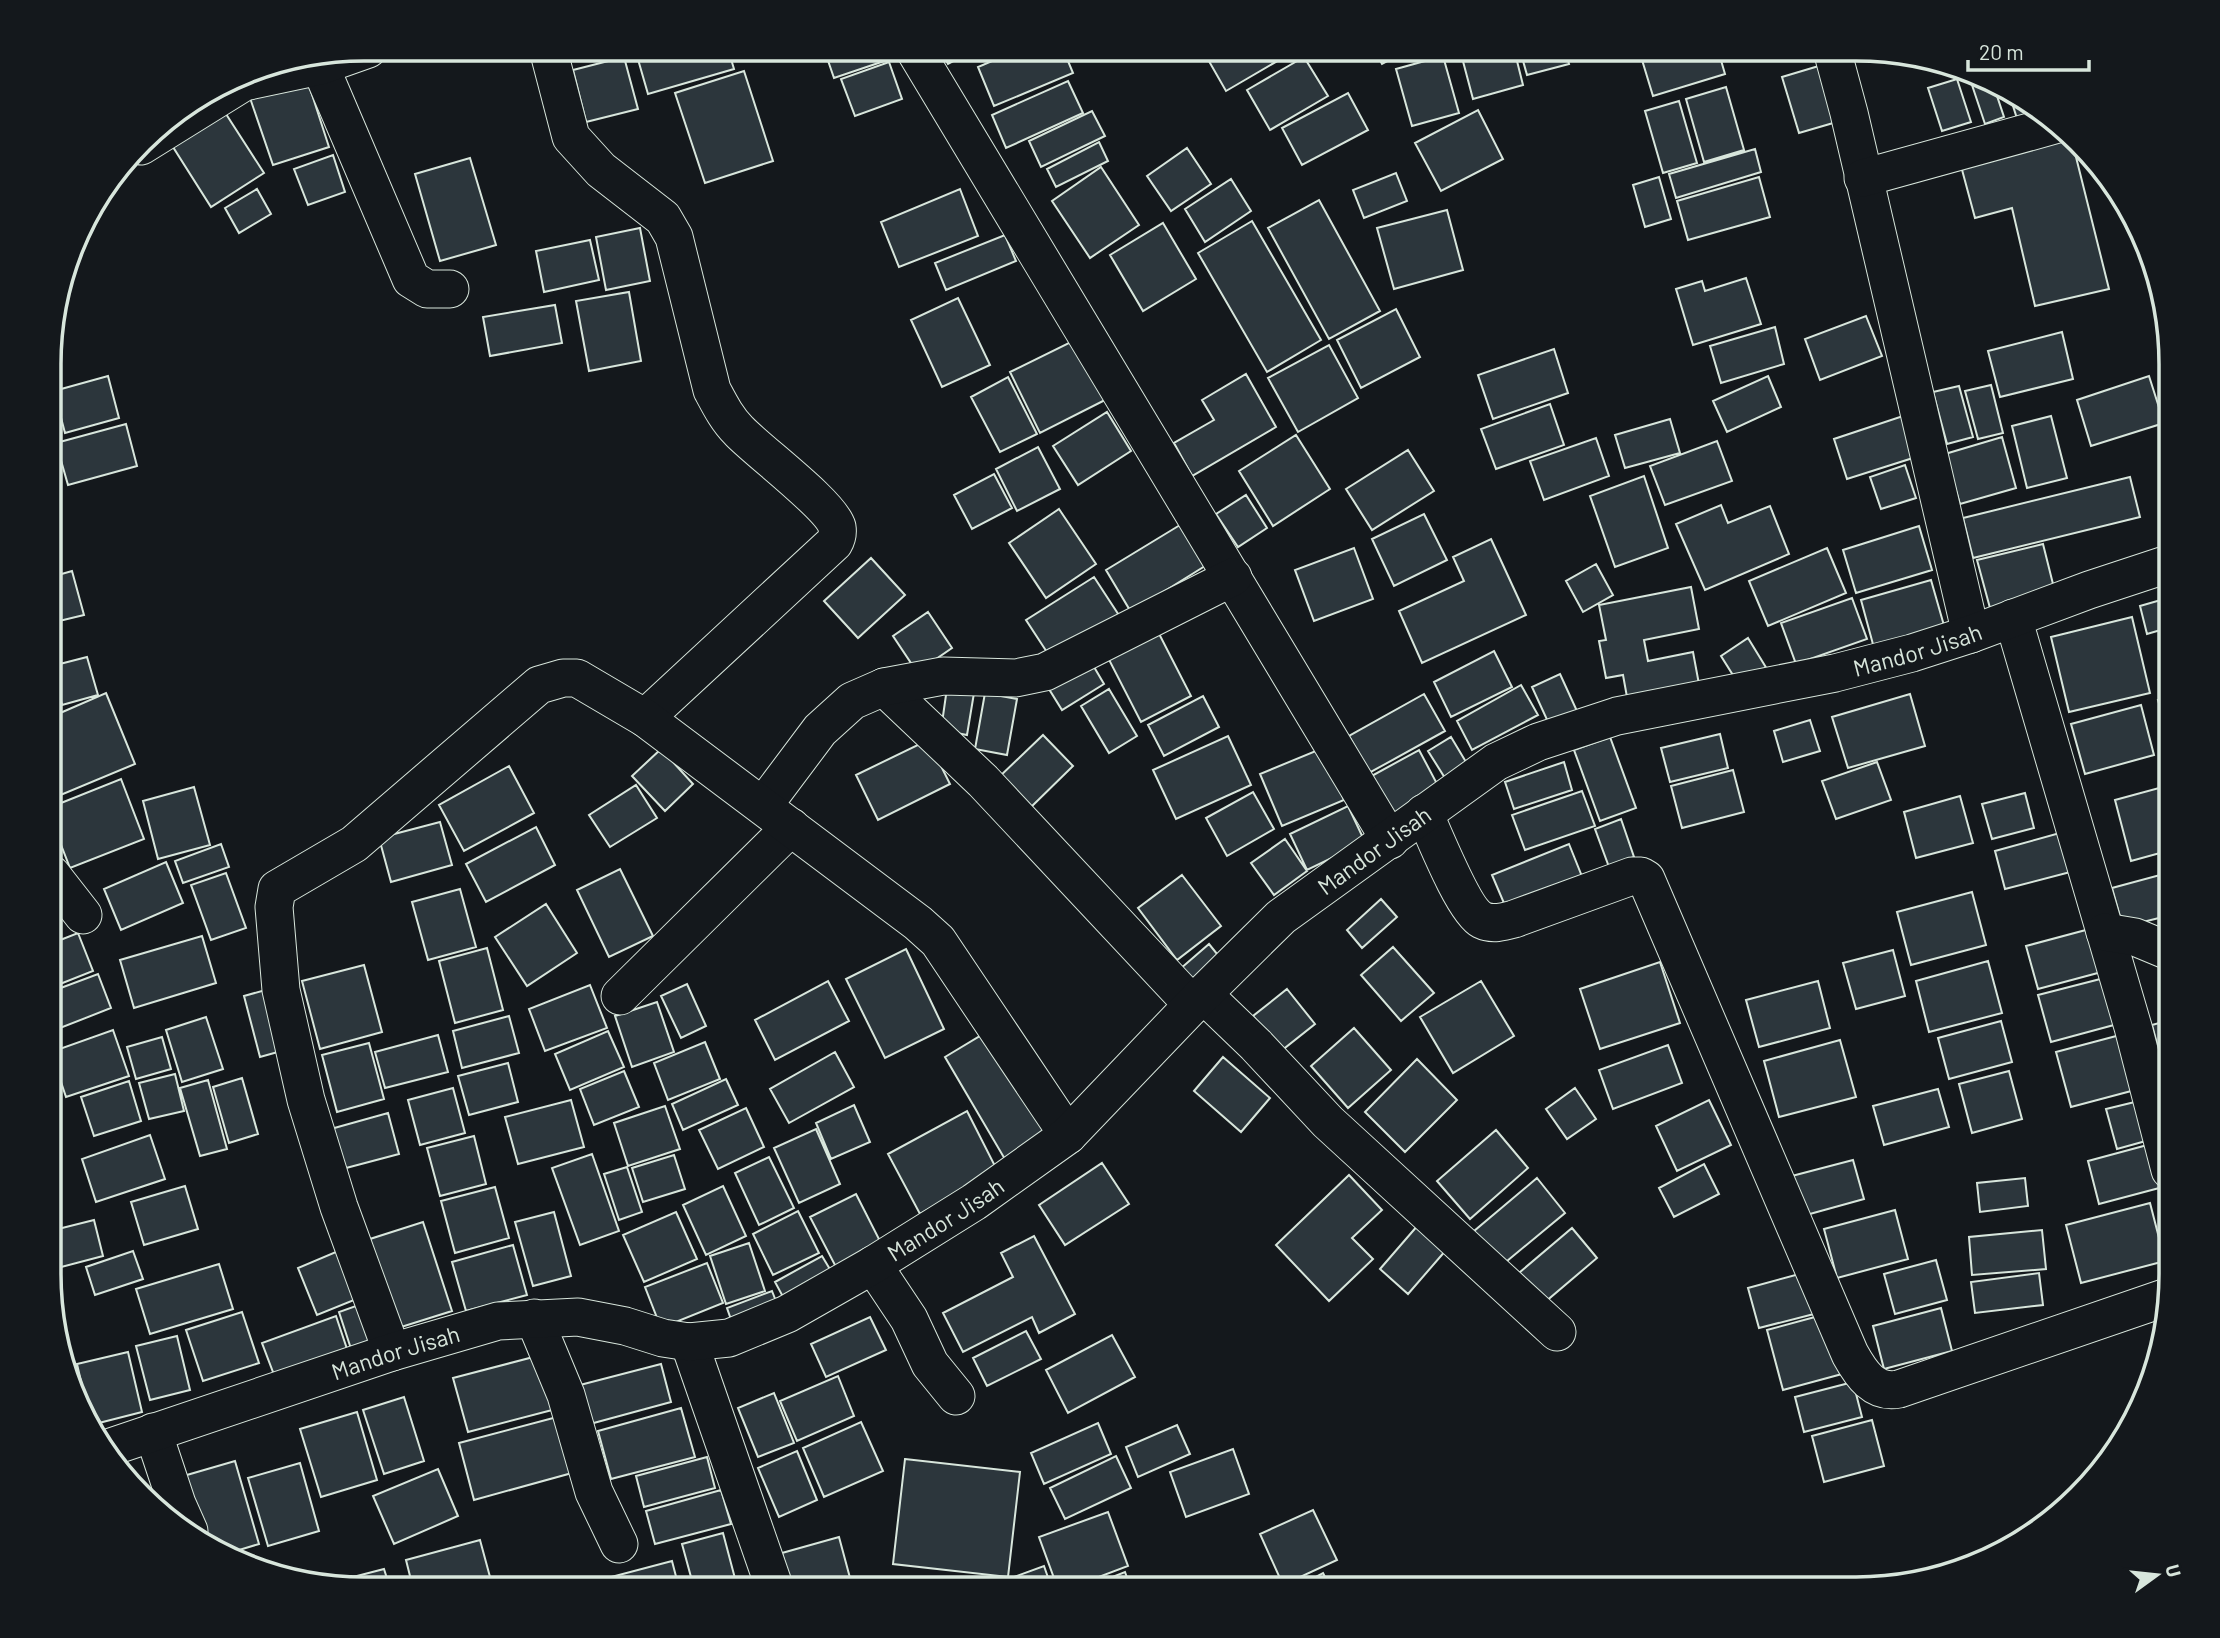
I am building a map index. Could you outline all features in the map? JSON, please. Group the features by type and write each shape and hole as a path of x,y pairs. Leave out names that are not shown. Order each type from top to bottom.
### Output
{"street":[{"path":"551,61 571,138 601,170 663,218 674,237 712,390 723,411 739,431 825,509 837,528 838,536 834,543 645,718"},
{"path":"921,61 1390,840"},
{"path":"1835,61 1971,634"},
{"path":"284,73 326,64"},
{"path":"320,66 411,279 427,289 450,289"},
{"path":"1863,178 2045,128"},
{"name":"Mandor Jisah","path":"115,1446 392,1352 498,1321 578,1317 625,1325 663,1338 689,1342 729,1338 787,1314 873,1265 974,1202 1068,1135 1281,917 1496,762 1538,742 1617,716 1835,673 1971,634 2159,567"},
{"path":"620,996 777,817 820,730 852,701 884,687 943,676 1016,678 1045,672 1233,577"},
{"path":"2013,618 2133,1027 2159,1127"},
{"path":"392,1352 339,1206 306,1100 281,990 274,907 277,888 354,844 539,685 563,678 577,678 645,718 918,923 938,941 1068,1135"},
{"path":"884,687 983,781 1198,999 1256,1045 1328,1122 1557,1332"},
{"path":"1424,813 1468,905 1481,919 1500,923 1632,876 1646,879 1850,1354 1860,1372 1876,1387 1899,1389 2157,1300"},
{"path":"61,887 83,915"},
{"path":"2105,932 2136,937 2159,947"},
{"path":"873,1265 908,1319 930,1364 956,1396"},
{"path":"534,1318 566,1395 594,1492 619,1544"},
{"path":"689,1342 771,1577"},
{"path":"153,1432 182,1516"}],"building":[{"path":"608,61 625,61 638,109 586,122 573,70"},
{"path":"638,61 732,61 734,69 648,94"},
{"path":"828,61 884,61 834,78"},
{"path":"992,61 1068,61 1073,73 994,106 978,67"},
{"path":"1209,61 1277,61 1226,91"},
{"path":"1297,61 1306,61 1328,96 1270,130 1247,90"},
{"path":"1425,61 1444,61 1459,113 1412,126 1396,69"},
{"path":"1463,61 1517,61 1523,85 1473,99"},
{"path":"1523,61 1568,61 1569,64 1527,75"},
{"path":"1642,61 1721,61 1725,74 1653,96"},
{"path":"889,62 902,99 855,116 841,79"},
{"path":"1822,65 1840,121 1799,133 1782,77"},
{"path":"744,71 773,161 705,183 675,93"},
{"path":"307,79 329,147 273,165 250,98"},
{"path":"1957,79 1971,122 1942,131 1928,88"},
{"path":"1068,81 1083,113 1006,148 992,115"},
{"path":"1972,84 1997,97 2004,117 1985,124"},
{"path":"1726,87 1744,150 1704,162 1686,99"},
{"path":"1348,93 1368,130 1302,165 1282,128"},
{"path":"1679,101 1697,163 1663,173 1645,111"},
{"path":"2013,105 2035,120 2019,125"},
{"path":"1478,110 1503,159 1441,191 1415,143"},
{"path":"1092,111 1105,136 1041,167 1029,141"},
{"path":"226,114 264,173 211,207 173,147"},
{"path":"2059,140 2076,156 2109,289 2035,306 2012,208 1975,218 1961,166"},
{"path":"1099,142 1108,161 1056,187 1047,169"},
{"path":"1187,148 1211,184 1171,211 1147,176"},
{"path":"1755,149 1761,172 1676,198 1669,174"},
{"path":"333,155 345,192 308,205 294,169"},
{"path":"470,158 496,245 440,261 415,174"},
{"path":"1101,167 1139,225 1090,258 1052,201"},
{"path":"1396,173 1407,201 1364,218 1353,190"},
{"path":"1659,177 1671,219 1645,227 1633,185"},
{"path":"1759,177 1770,217 1688,240 1677,201"},
{"path":"1231,179 1251,211 1205,242 1185,209"},
{"path":"257,189 271,214 239,233 225,208"},
{"path":"960,189 978,236 899,267 881,222"},
{"path":"1319,200 1380,311 1329,339 1268,228"},
{"path":"1447,210 1463,270 1394,289 1377,228"},
{"path":"1252,221 1321,340 1267,372 1198,253"},
{"path":"1163,223 1196,279 1143,311 1110,255"},
{"path":"640,228 650,281 606,290 596,237"},
{"path":"1005,235 1016,261 946,290 935,263"},
{"path":"590,240 599,280 544,292 536,251"},
{"path":"1746,278 1761,324 1693,345 1676,289 1702,281 1705,291"},
{"path":"629,292 641,361 589,371 576,301"},
{"path":"958,298 990,365 942,387 911,320"},
{"path":"555,305 562,343 490,356 483,317"},
{"path":"1396,309 1420,357 1361,388 1337,340"},
{"path":"1866,316 1882,356 1820,380 1805,339"},
{"path":"1775,327 1784,364 1721,383 1710,346"},
{"path":"2062,332 2073,379 2000,397 1988,351"},
{"path":"1081,337 1111,397 1040,433 1010,372"},
{"path":"1329,345 1358,398 1298,432 1268,378"},
{"path":"1554,349 1568,393 1493,419 1478,375"},
{"path":"1246,374 1276,427 1192,476 1174,443 1214,420 1202,400"},
{"path":"108,376 119,418 65,433 61,418 61,389"},
{"path":"1768,376 1781,407 1727,432 1713,401"},
{"path":"2149,376 2159,407 2159,425 2091,446 2077,400"},
{"path":"1008,377 1037,434 1000,452 971,397"},
{"path":"1991,385 2003,433 1978,439 1965,391"},
{"path":"1959,386 1973,437 1947,444 1933,392"},
{"path":"1550,404 1564,445 1496,469 1481,429"},
{"path":"1107,412 1131,451 1078,485 1053,446"},
{"path":"1903,416 1916,457 1847,479 1834,439"},
{"path":"2051,416 2067,478 2027,488 2012,426"},
{"path":"1670,419 1680,453 1625,468 1615,435"},
{"path":"126,424 137,466 68,485 61,460 61,442"},
{"path":"1296,435 1330,489 1273,526 1239,471"},
{"path":"2002,437 2016,488 1960,504 1945,454"},
{"path":"1596,438 1609,476 1544,500 1530,461"},
{"path":"1717,441 1732,481 1665,505 1650,466"},
{"path":"1038,447 1060,489 1017,511 996,469"},
{"path":"1408,450 1434,491 1372,530 1346,489"},
{"path":"1905,465 1916,498 1881,509 1870,477"},
{"path":"994,474 1012,508 972,529 954,495"},
{"path":"1644,476 1668,548 1615,567 1590,496"},
{"path":"2130,477 2140,517 1973,558 1963,518"},
{"path":"1246,495 1267,528 1238,547 1216,514"},
{"path":"1721,505 1728,523 1770,506 1789,554 1705,590 1676,524"},
{"path":"1059,509 1096,564 1046,598 1009,543"},
{"path":"1424,514 1447,560 1394,586 1372,539"},
{"path":"1180,525 1205,566 1131,612 1106,570"},
{"path":"1919,526 1932,570 1856,593 1843,550"},
{"path":"1491,539 1526,615 1422,663 1399,611 1464,581 1453,557"},
{"path":"2043,544 2055,592 1990,608 1977,560"},
{"path":"1354,548 1373,599 1314,621 1295,570"},
{"path":"1827,548 1846,593 1768,626 1749,581"},
{"path":"871,558 905,595 858,638 824,601"},
{"path":"1596,564 1613,595 1583,612 1566,581"},
{"path":"72,571 84,615 61,621 61,574"},
{"path":"1094,577 1124,623 1056,666 1026,620"},
{"path":"1931,580 1945,629 1874,648 1861,600"},
{"path":"1691,587 1699,629 1644,640 1648,661 1693,652 1701,695 1629,708 1623,675 1606,678 1599,641 1606,640 1599,605"},
{"path":"1852,598 1867,639 1796,664 1781,623"},
{"path":"2159,600 2159,630 2147,634 2140,606"},
{"path":"928,612 952,648 917,672 893,636"},
{"path":"2132,617 2150,693 2069,712 2051,637"},
{"path":"1153,622 1191,696 1141,722 1103,648"},
{"path":"1748,638 1770,674 1743,691 1721,656"},
{"path":"1494,651 1512,687 1451,717 1434,682"},
{"path":"1087,655 1104,684 1062,710 1044,681"},
{"path":"87,657 98,695 62,705 61,664"},
{"path":"1560,674 1582,722 1554,735 1532,687"},
{"path":"948,681 975,687 967,735 941,730"},
{"path":"1521,685 1538,715 1472,750 1457,721"},
{"path":"1109,689 1137,736 1109,753 1081,706"},
{"path":"106,693 135,764 61,795 61,713"},
{"path":"985,693 1017,699 1007,755 975,749"},
{"path":"1424,694 1445,731 1369,773 1349,736"},
{"path":"1910,694 1925,746 1848,768 1832,717"},
{"path":"1203,696 1219,727 1164,756 1148,725"},
{"path":"2141,705 2154,755 2085,774 2071,724"},
{"path":"1810,720 1820,751 1783,762 1774,731"},
{"path":"1720,734 1728,768 1670,782 1661,748"},
{"path":"1043,735 1073,766 1028,810 998,778"},
{"path":"1228,736 1251,785 1176,819 1153,770"},
{"path":"1451,737 1472,772 1450,786 1428,751"},
{"path":"1610,737 1636,808 1600,821 1574,750"},
{"path":"928,740 950,784 878,820 856,775"},
{"path":"1323,748 1344,800 1282,826 1260,774"},
{"path":"661,749 693,784 665,811 632,776"},
{"path":"1419,750 1444,797 1393,824 1368,778"},
{"path":"1564,762 1572,790 1514,809 1505,782"},
{"path":"1877,762 1891,800 1836,819 1822,781"},
{"path":"509,766 534,813 464,851 439,805"},
{"path":"1733,770 1744,812 1682,828 1671,786"},
{"path":"121,779 144,839 70,868 61,845 61,803"},
{"path":"636,785 657,818 610,847 589,815"},
{"path":"194,787 210,845 158,859 143,801"},
{"path":"2159,788 2159,853 2131,861 2115,800"},
{"path":"1582,791 1595,826 1525,850 1512,815"},
{"path":"1253,792 1274,829 1227,856 1206,818"},
{"path":"2025,793 2034,828 1992,839 1982,804"},
{"path":"1960,796 1973,843 1916,858 1904,812"},
{"path":"1348,806 1365,842 1307,870 1290,834"},
{"path":"1621,819 1634,857 1609,867 1595,829"},
{"path":"440,822 452,865 391,882 379,838"},
{"path":"536,827 555,865 486,902 466,864"},
{"path":"2067,831 2078,870 2005,889 1995,851"},
{"path":"1285,839 1307,871 1274,895 1251,863"},
{"path":"221,844 229,867 183,883 175,861"},
{"path":"1569,844 1585,884 1509,915 1492,875"},
{"path":"166,862 183,903 121,930 104,889"},
{"path":"620,869 653,936 609,957 577,890"},
{"path":"226,873 246,928 211,940 191,885"},
{"path":"1182,875 1221,926 1177,960 1138,908"},
{"path":"2159,875 2159,918 2123,927 2112,888"},
{"path":"460,889 476,947 428,960 412,902"},
{"path":"1972,892 1986,945 1911,965 1897,912"},
{"path":"1381,899 1397,917 1362,948 1347,930"},
{"path":"546,904 577,953 527,986 495,937"},
{"path":"2097,927 2109,970 2038,989 2026,946"},
{"path":"78,933 93,971 61,984 61,940"},
{"path":"202,936 216,983 134,1008 120,960"},
{"path":"1209,944 1226,965 1197,989 1180,969"},
{"path":"1393,947 1434,993 1401,1021 1361,975"},
{"path":"487,948 503,1010 455,1023 439,961"},
{"path":"906,949 944,1029 885,1058 846,979"},
{"path":"1893,950 1905,996 1856,1009 1843,963"},
{"path":"1988,961 2002,1013 1929,1032 1916,981"},
{"path":"1660,962 1680,1023 1600,1049 1580,989"},
{"path":"364,965 382,1032 320,1049 302,981"},
{"path":"98,974 111,1008 61,1028 61,988"},
{"path":"2112,976 2125,1022 2051,1042 2038,995"},
{"path":"828,981 849,1021 775,1060 755,1020"},
{"path":"1481,981 1514,1036 1453,1073 1420,1017"},
{"path":"1818,981 1830,1028 1759,1047 1746,1000"},
{"path":"687,984 706,1026 681,1038 661,996"},
{"path":"590,985 607,1028 545,1051 529,1009"},
{"path":"276,987 292,1048 260,1057 244,996"},
{"path":"1287,989 1315,1024 1281,1051 1253,1016"},
{"path":"657,1002 674,1052 632,1067 615,1016"},
{"path":"509,1016 519,1053 462,1068 453,1031"},
{"path":"206,1017 223,1069 182,1082 166,1030"},
{"path":"2001,1021 2012,1062 1949,1079 1938,1038"},
{"path":"2159,1023 2159,1051 2152,1025"},
{"path":"1354,1028 1391,1070 1348,1108 1311,1066"},
{"path":"113,1030 129,1076 66,1097 61,1082 61,1048"},
{"path":"990,1030 1052,1135 1006,1161 945,1057"},
{"path":"608,1031 624,1067 570,1090 555,1054"},
{"path":"438,1035 448,1072 385,1088 375,1052"},
{"path":"2120,1035 2135,1090 2071,1107 2056,1052"},
{"path":"162,1037 171,1069 136,1079 127,1047"},
{"path":"1840,1040 1856,1097 1779,1117 1764,1061"},
{"path":"705,1042 720,1079 668,1100 654,1063"},
{"path":"369,1043 384,1099 337,1112 322,1055"},
{"path":"1668,1045 1682,1083 1613,1109 1599,1070"},
{"path":"835,1052 854,1087 789,1123 770,1089"},
{"path":"1223,1057 1270,1098 1241,1132 1194,1091"},
{"path":"1417,1059 1457,1100 1405,1152 1365,1112"},
{"path":"508,1063 518,1102 469,1115 458,1076"},
{"path":"624,1071 639,1107 594,1125 580,1089"},
{"path":"2009,1071 2022,1119 1972,1133 1959,1084"},
{"path":"175,1074 184,1111 149,1119 139,1083"},
{"path":"242,1078 258,1134 229,1143 213,1087"},
{"path":"726,1079 738,1105 683,1130 672,1104"},
{"path":"208,1080 227,1149 200,1156 180,1088"},
{"path":"129,1081 141,1121 94,1136 81,1097"},
{"path":"453,1088 465,1133 420,1145 408,1100"},
{"path":"1575,1088 1596,1119 1567,1139 1546,1109"},
{"path":"1938,1089 1949,1127 1884,1145 1873,1106"},
{"path":"571,1100 584,1147 518,1164 505,1117"},
{"path":"1709,1100 1731,1145 1677,1171 1656,1126"},
{"path":"2143,1100 2153,1139 2117,1149 2106,1109"},
{"path":"854,1105 870,1142 831,1159 816,1123"},
{"path":"665,1106 680,1149 628,1166 614,1123"},
{"path":"746,1108 764,1147 718,1169 699,1130"},
{"path":"967,1111 998,1172 920,1214 888,1154"},
{"path":"388,1113 399,1154 331,1172 320,1132"},
{"path":"816,1129 840,1184 799,1203 774,1148"},
{"path":"1496,1130 1528,1168 1470,1219 1437,1181"},
{"path":"150,1135 165,1179 96,1202 82,1159"},
{"path":"474,1136 486,1184 440,1196 427,1148"},
{"path":"2151,1144 2159,1173 2159,1188 2099,1204 2088,1161"},
{"path":"592,1154 619,1231 580,1245 552,1168"},
{"path":"674,1155 685,1189 643,1202 632,1168"},
{"path":"769,1157 794,1208 759,1225 735,1173"},
{"path":"1853,1160 1864,1199 1799,1217 1788,1177"},
{"path":"1102,1163 1129,1204 1065,1245 1039,1205"},
{"path":"1704,1164 1719,1194 1674,1217 1659,1188"},
{"path":"627,1167 642,1212 619,1220 604,1174"},
{"path":"1349,1175 1382,1210 1352,1238 1373,1259 1329,1301 1276,1245"},
{"path":"1537,1178 1565,1213 1495,1271 1467,1237"},
{"path":"2025,1178 2028,1206 1980,1212 1977,1183"},
{"path":"185,1186 198,1229 144,1245 131,1202"},
{"path":"723,1186 746,1236 706,1255 683,1205"},
{"path":"495,1187 509,1238 455,1253 441,1201"},
{"path":"856,1194 882,1245 837,1269 810,1217"},
{"path":"2150,1203 2159,1238 2159,1263 2081,1283 2066,1225"},
{"path":"1895,1210 1908,1259 1837,1278 1824,1229"},
{"path":"798,1211 819,1253 773,1275 753,1234"},
{"path":"554,1212 571,1276 533,1286 515,1222"},
{"path":"676,1212 697,1259 644,1282 623,1235"},
{"path":"1425,1217 1453,1242 1408,1294 1380,1269"},
{"path":"94,1220 103,1256 61,1267 61,1228"},
{"path":"423,1222 452,1311 398,1328 370,1239"},
{"path":"1572,1228 1597,1258 1538,1308 1513,1278"},
{"path":"2042,1230 2046,1269 1972,1275 1969,1237"},
{"path":"1034,1236 1075,1314 1039,1333 1032,1317 963,1352 943,1313 1013,1277 1001,1253"},
{"path":"749,1243 765,1291 726,1304 710,1256"},
{"path":"513,1245 527,1295 466,1311 452,1262"},
{"path":"350,1246 369,1294 317,1315 298,1268"},
{"path":"133,1251 143,1279 95,1295 86,1267"},
{"path":"822,1256 837,1281 789,1308 775,1282"},
{"path":"1936,1260 1947,1300 1895,1314 1884,1274"},
{"path":"707,1263 723,1303 661,1328 645,1287"},
{"path":"219,1264 233,1309 150,1334 136,1289"},
{"path":"1803,1273 1814,1314 1759,1328 1748,1288"},
{"path":"2039,1273 2043,1305 1975,1313 1971,1282"},
{"path":"772,1291 781,1314 735,1331 727,1308"},
{"path":"367,1302 383,1351 355,1361 339,1312"},
{"path":"1941,1308 1952,1351 1884,1369 1873,1326"},
{"path":"242,1312 259,1363 203,1381 186,1330"},
{"path":"1826,1314 1842,1374 1783,1390 1767,1330"},
{"path":"336,1316 349,1355 276,1380 262,1343"},
{"path":"870,1317 886,1350 826,1377 811,1344"},
{"path":"1026,1331 1041,1359 987,1386 973,1358"},
{"path":"1112,1335 1135,1377 1068,1413 1046,1370"},
{"path":"177,1336 190,1390 150,1400 136,1346"},
{"path":"128,1352 142,1412 101,1423 84,1390 77,1364"},
{"path":"541,1355 556,1409 468,1432 453,1378"},
{"path":"661,1364 671,1402 590,1424 580,1385"},
{"path":"838,1376 854,1416 797,1441 780,1401"},
{"path":"1853,1382 1862,1417 1804,1432 1795,1397"},
{"path":"774,1393 794,1443 758,1457 738,1408"},
{"path":"404,1397 424,1461 384,1474 363,1410"},
{"path":"681,1408 695,1457 611,1479 598,1431"},
{"path":"357,1412 377,1480 321,1497 300,1429"},
{"path":"557,1417 572,1473 474,1500 459,1443"},
{"path":"1872,1420 1884,1466 1824,1482 1812,1436"},
{"path":"861,1422 883,1471 824,1497 803,1448"},
{"path":"1098,1423 1111,1454 1044,1484 1031,1453"},
{"path":"1177,1425 1190,1454 1138,1477 1126,1447"},
{"path":"1233,1449 1249,1494 1186,1517 1170,1472"},
{"path":"797,1451 817,1500 779,1517 758,1468"},
{"path":"1116,1456 1131,1488 1065,1519 1050,1488"},
{"path":"707,1457 715,1488 644,1507 636,1476"},
{"path":"905,1459 1020,1472 1008,1577 893,1564"},
{"path":"235,1461 259,1544 240,1550 194,1524 180,1477"},
{"path":"300,1463 319,1531 268,1546 248,1478"},
{"path":"438,1469 458,1516 394,1544 373,1496"},
{"path":"721,1490 731,1524 655,1544 646,1511"},
{"path":"1313,1510 1337,1560 1300,1577 1279,1577 1260,1534"},
{"path":"1108,1512 1128,1566 1099,1577 1054,1577 1039,1537"},
{"path":"723,1533 735,1577 691,1577 682,1544"},
{"path":"839,1537 850,1577 789,1577 782,1553"},
{"path":"480,1540 490,1577 410,1577 406,1560"},
{"path":"672,1561 676,1577 611,1577"},
{"path":"1044,1566 1048,1577 1014,1577"},
{"path":"384,1569 387,1577 364,1577 355,1577"},
{"path":"1125,1572 1127,1577 1112,1577"}]}
